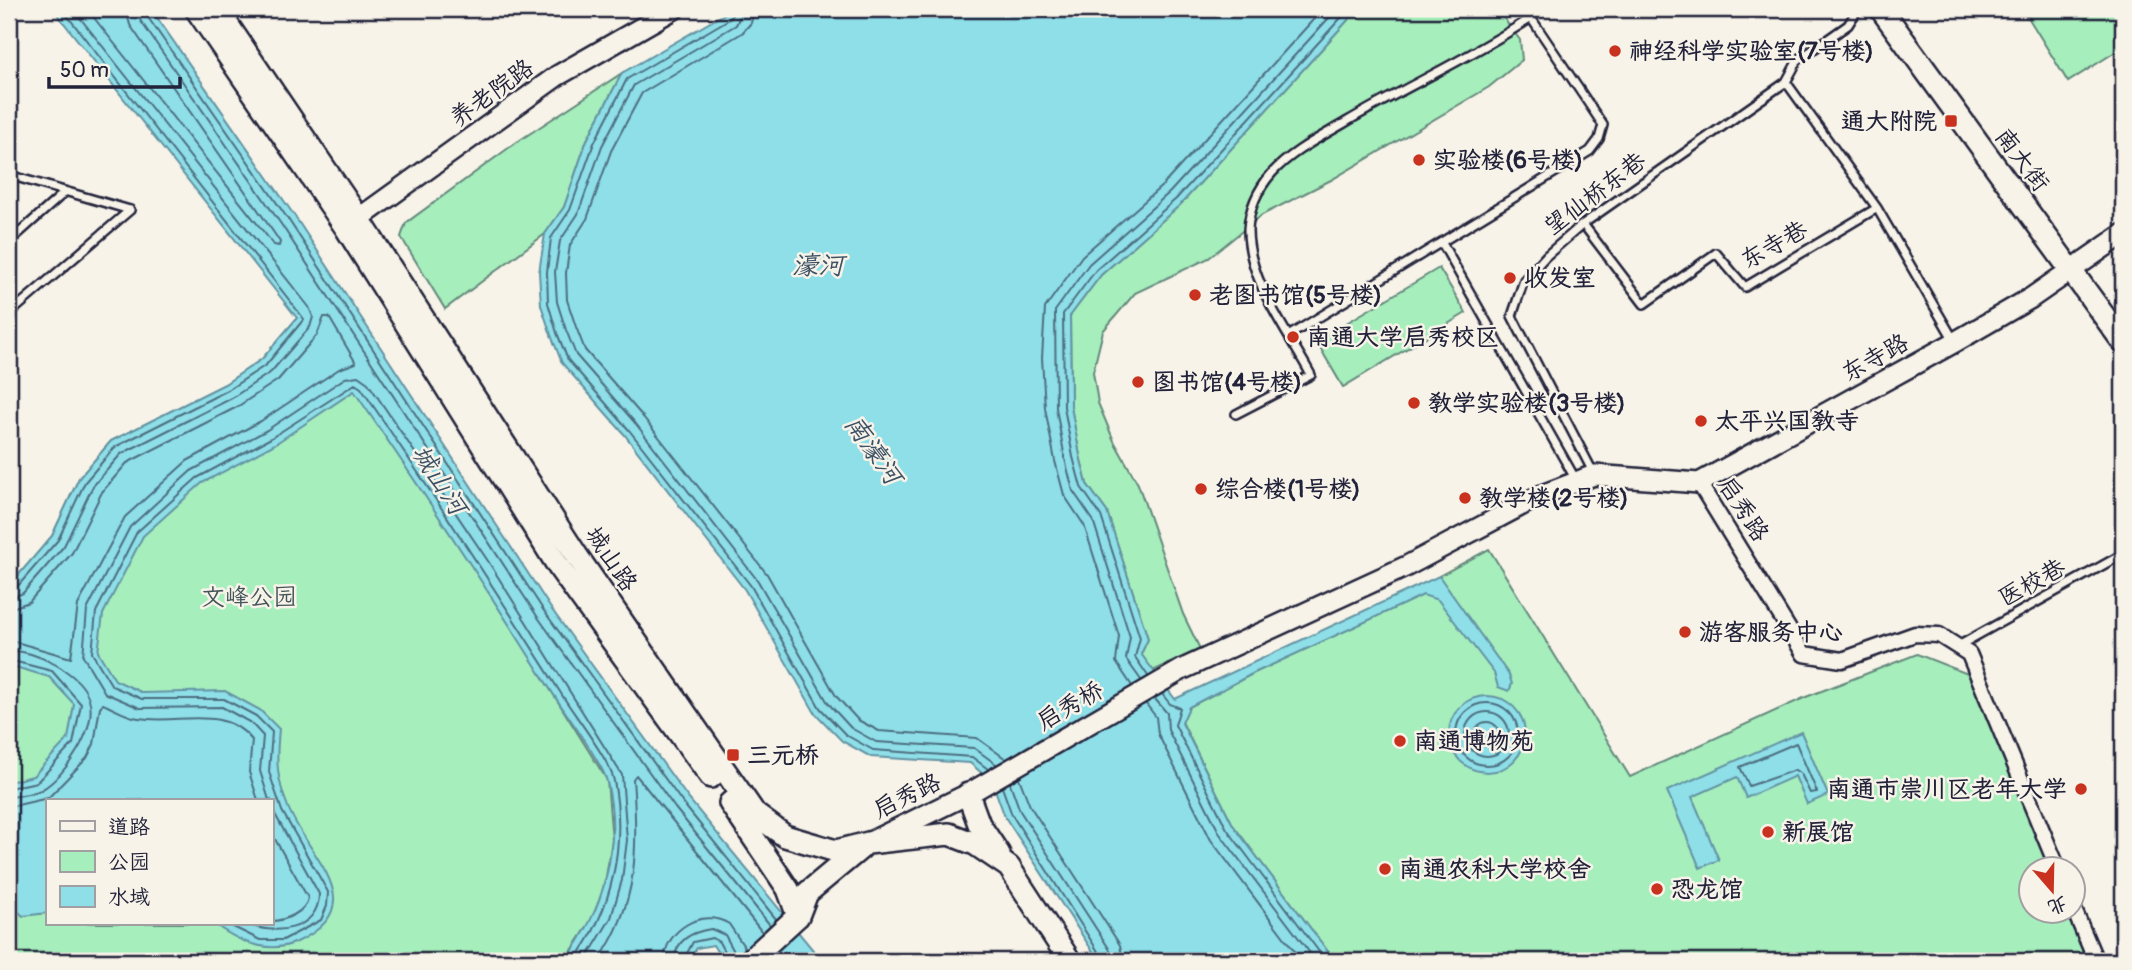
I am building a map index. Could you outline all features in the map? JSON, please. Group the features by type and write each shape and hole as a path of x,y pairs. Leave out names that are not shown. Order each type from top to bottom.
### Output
{"main road":[{"name":"城山路","path":"196,9 352,223 755,814 785,836 836,850 868,843 949,834 975,844 1009,867 1070,961"},
{"name":"城山路","path":"217,9 352,223 560,569 742,819 788,889 794,918"},
{"name":"南大街","path":"1881,9 2123,342"},
{"path":"975,790 987,840 1009,867"},
{"path":"749,961 794,918 807,893 868,843"}],"street":[{"name":"养老院路","path":"352,223 557,76 674,9"},
{"name":"东寺路","path":"1699,482 1955,342 2071,270 2123,234"},
{"name":"启秀路","path":"1183,669 1405,567 1537,497 1585,478 1699,482 1804,654 1842,660 1914,634 1940,635 1959,645"},
{"path":"1959,645 1976,666 2052,855"},
{"name":"启秀桥","path":"975,790 1183,669"},
{"name":"启秀路","path":"868,843 975,790"},
{"path":"2081,925 2096,961"}],"lane":[{"path":"1290,335 1590,151 1599,138 1602,125 1525,9"},
{"name":"望仙桥东巷","path":"1585,478 1512,316 1524,280 1546,256 1583,224 1786,82 1798,60 1848,25 1858,9"},
{"path":"1236,414 1311,375 1252,261 1248,230 1256,195 1273,172 1307,144 1385,97 1531,18"},
{"path":"1786,82 1877,208 1955,342"},
{"path":"9,175 130,210 9,314"},
{"path":"9,242 65,192"},
{"name":"东寺巷","path":"1583,224 1644,304 1716,253 1745,287 1877,208"},
{"path":"1442,243 1585,478"},
{"name":"医校巷","path":"1959,645 2123,554"}],"green space":[{"path":"1358,9 1497,9 1520,40 1522,60 1489,87 1331,180 1262,215 1209,258 1135,293 1103,331 1093,372 1098,403 1114,441 1138,484 1183,614 1200,649 1153,671 1141,654 1148,639 1107,512 1087,484 1080,456 1071,407 1070,316 1101,275 1181,204"},
{"path":"2023,9 2123,9 2123,47 2068,82"},
{"path":"622,73 587,140 564,207 545,234 445,309 401,237 406,223 514,144"},
{"path":"1439,268 1466,313 1343,387 1316,341"},
{"name":"文峰公园","path":"297,318 354,390 475,569 607,780 612,840 606,877 597,912 565,961 9,961 9,586 52,536 79,478 111,441 225,384 262,359"},
{"name":"南通博物苑","path":"1489,549 1630,777 1806,697 1917,654 1973,676 2047,855 2016,855 2016,925 2074,925 2089,961 1335,961 1233,825 1182,722 1189,707 1254,673 1423,595 1439,576"}],"water":[{"name":"城山河","path":"53,9 151,9 296,218 550,607 688,798 822,961 723,961 713,945 697,948 688,961 565,961 590,921 606,876 612,830 607,782 591,751 354,391 275,444 202,483 143,536 103,614 98,652 115,680 143,693 225,691 260,710 279,729 277,760 281,787 298,826 330,880 334,897 331,913 320,928 286,946 253,944 216,925 273,925 273,799 46,799 46,913 23,916 9,903 9,782 33,776 68,739 74,704 49,677 12,666 9,668 9,586 52,536 79,478 111,441 225,384 262,359 297,318"},
{"name":"濠河","path":"733,9 1358,9 1181,204 1101,275 1070,316 1071,407 1087,484 1107,512 1148,639 1141,654 1175,699 1439,576 1509,675 1512,684 1509,691 1498,687 1494,673 1438,600 1423,595 1254,673 1189,707 1182,723 1233,825 1335,961 1099,961 1005,817 993,784 984,775 970,763 871,757 842,741 815,713 745,590 624,434 562,363 541,305 539,272 545,234 564,207 587,140 622,73"},
{"path":"1487,696 1502,699 1514,707 1522,719 1525,734 1522,749 1514,761 1502,769 1487,772 1472,769 1460,761 1452,749 1449,734 1452,719 1460,707 1472,699"},
{"path":"1801,732 1828,795 1807,804 1795,776 1746,798 1737,777 1692,797 1719,860 1700,868 1667,791"}],"place":[{"name":"神经科学实验室(7号楼)","path":"1615,51"},
{"name":"通大附院","path":"1951,121"},
{"name":"实验楼(6号楼)","path":"1419,160"},
{"name":"收发室","path":"1510,278"},
{"name":"老图书馆(5号楼)","path":"1195,295"},
{"name":"南通大学启秀校区","path":"1293,337"},
{"name":"图书馆(4号楼)","path":"1138,382"},
{"name":"教学实验楼(3号楼)","path":"1414,403"},
{"name":"太平兴国教寺","path":"1701,421"},
{"name":"综合楼(1号楼)","path":"1201,489"},
{"name":"教学楼(2号楼)","path":"1465,498"},
{"name":"游客服务中心","path":"1685,632"},
{"name":"南通博物苑","path":"1400,741"},
{"name":"三元桥","path":"733,755"},
{"name":"南通市崇川区老年大学","path":"2081,789"},
{"name":"新展馆","path":"1768,832"},
{"name":"南通农科大学校舍","path":"1385,869"},
{"name":"恐龙馆","path":"1657,889"}],"water label":[{"name":"南濠河","path":"873,450"}]}
